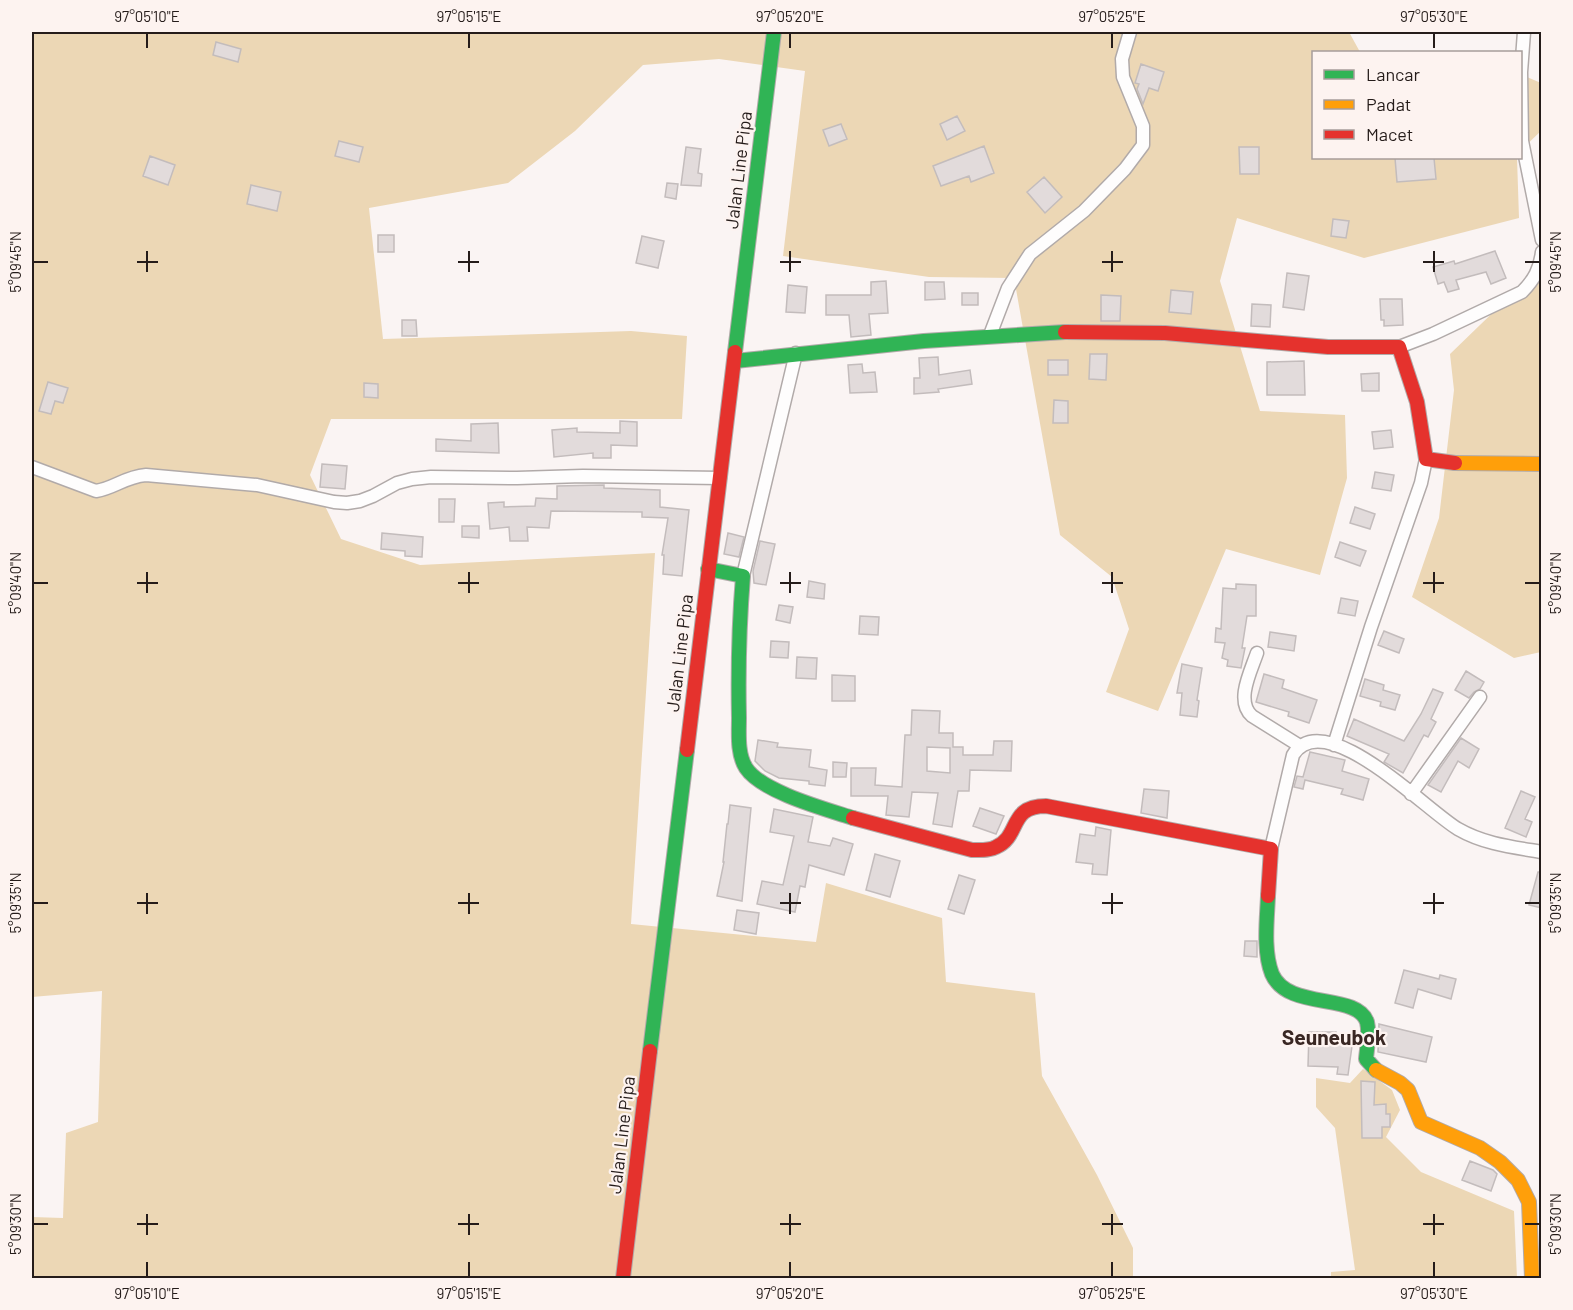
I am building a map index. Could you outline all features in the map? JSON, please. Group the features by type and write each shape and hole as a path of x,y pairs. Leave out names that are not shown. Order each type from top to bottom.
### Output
{"street":[{"name":"Jalan Line Pipa","path":"623,1278 774,32"},
{"path":"990,335 1008,288 1030,254 1084,211 1125,169 1143,145 1143,126 1123,77 1122,59 1130,32"},
{"path":"1522,59 1524,32"},
{"path":"1522,141 1542,240"},
{"path":"735,361 990,335 1132,332 1328,347 1399,347 1433,334 1522,292 1532,282 1538,271 1542,252"},
{"path":"1334,745 1371,627 1421,483 1426,459 1414,388 1399,347"},
{"path":"796,353 742,576 737,679 741,755 750,775 784,795 972,850 986,850 999,846 1004,842 1024,810 1036,806 1271,849"},
{"path":"1426,459 1448,463 1542,464"},
{"path":"32,467 96,491 105,490 133,476 146,475 257,485 347,503 373,496 397,483 431,477 720,478"},
{"path":"708,568 742,576"},
{"path":"1257,653 1244,696 1246,710 1300,746"},
{"path":"1411,794 1480,697"},
{"path":"1532,1278 1528,1202 1526,1193 1514,1174 1485,1151 1421,1122 1405,1087 1376,1072 1366,1059 1367,1025 1363,1015 1353,1009 1296,996 1282,988 1273,978 1269,967 1268,947 1271,849 1289,767 1293,755 1300,746 1317,740 1365,759 1395,779 1441,818 1468,834 1497,845 1542,852"}],"shaded area":[{"path":"32,32 1349,32 1359,51 1312,51 1312,159 1517,159 1519,218 1364,258 1237,218 1220,281 1260,411 1345,415 1347,478 1320,575 1226,549 1158,711 1106,692 1129,629 1112,577 1060,535 1014,278 929,277 783,256 805,71 719,59 643,65 575,131 508,183 369,208 383,339 631,331 687,336 682,419 331,419 310,475 341,539 420,565 655,553 631,924 816,942 826,883 942,918 946,982 1035,993 1042,1076 1097,1175 1133,1248 1133,1278 32,1278 32,1217 63,1218 66,1133 98,1122 102,991 32,997"},
{"path":"1522,75 1541,83 1542,130 1522,149"},
{"path":"1541,266 1541,652 1514,658 1412,597 1439,518 1454,390 1450,354"},
{"path":"1363,1069 1392,1090 1400,1110 1386,1137 1421,1172 1514,1211 1517,1278 1331,1278 1331,1272 1355,1270 1335,1128 1316,1107 1316,1078 1350,1083"}],"building":[{"path":"216,42 241,49 238,62 213,55"},
{"path":"1141,64 1164,72 1158,91 1149,88 1143,104 1137,89 1139,84 1135,83"},
{"path":"957,116 965,131 947,140 940,124"},
{"path":"841,124 847,139 829,146 823,130"},
{"path":"339,141 363,147 359,162 335,156"},
{"path":"984,146 994,173 971,182 969,176 941,186 933,166"},
{"path":"686,147 701,149 698,173 702,174 701,186 681,185"},
{"path":"1239,147 1259,147 1259,174 1240,174"},
{"path":"150,156 175,165 168,185 143,176"},
{"path":"1395,159 1434,159 1436,179 1397,182"},
{"path":"1044,177 1062,197 1045,213 1027,192"},
{"path":"667,183 678,184 676,199 665,197"},
{"path":"251,185 281,192 277,211 247,204"},
{"path":"1333,219 1349,221 1346,238 1331,236"},
{"path":"378,235 394,235 394,252 378,252"},
{"path":"642,236 664,241 658,268 636,263"},
{"path":"1495,251 1506,278 1491,284 1486,272 1456,280 1459,289 1448,292 1444,282 1438,284 1433,267 1454,261 1455,264"},
{"path":"1287,273 1309,276 1304,310 1283,307"},
{"path":"886,281 888,313 869,314 871,335 851,337 849,315 826,315 826,295 871,295 871,282"},
{"path":"925,282 944,282 945,299 925,300"},
{"path":"788,285 807,287 805,313 786,312"},
{"path":"1171,290 1193,292 1191,314 1169,312"},
{"path":"962,293 978,293 978,305 962,305"},
{"path":"1101,295 1121,296 1120,321 1101,321"},
{"path":"1380,299 1402,299 1403,325 1384,326 1384,320 1381,320"},
{"path":"1252,304 1271,305 1270,327 1251,326"},
{"path":"402,320 416,320 417,336 402,336"},
{"path":"1090,354 1107,354 1106,380 1089,379"},
{"path":"938,357 939,375 970,370 972,384 938,389 939,392 914,394 914,378 920,378 919,358"},
{"path":"1048,360 1068,360 1068,375 1048,375"},
{"path":"1304,361 1305,395 1267,395 1267,362"},
{"path":"862,364 863,373 875,372 877,392 850,393 848,365"},
{"path":"1379,373 1379,391 1362,391 1361,374"},
{"path":"48,382 68,388 63,403 55,401 51,414 39,411"},
{"path":"364,383 378,384 378,398 364,397"},
{"path":"1054,400 1068,401 1068,423 1053,423"},
{"path":"620,421 637,422 637,446 611,445 611,458 593,458 593,453 554,457 552,430 577,428 577,432 620,433"},
{"path":"498,423 499,453 436,451 436,439 471,441 471,424"},
{"path":"1391,430 1393,447 1374,449 1372,432"},
{"path":"322,464 347,466 345,489 320,487"},
{"path":"1375,472 1394,475 1391,491 1372,488"},
{"path":"604,485 604,488 660,490 660,507 689,510 682,576 663,574 664,555 662,555 668,518 642,517 642,512 551,511 549,528 527,527 528,541 510,541 509,527 490,529 488,503 504,502 504,507 535,506 536,498 557,499 557,486"},
{"path":"439,499 455,499 454,522 439,522"},
{"path":"1355,507 1375,514 1370,529 1350,523"},
{"path":"462,526 479,526 479,538 462,537"},
{"path":"382,533 423,537 422,557 405,556 405,551 381,549"},
{"path":"728,533 744,537 739,557 724,554"},
{"path":"760,541 775,544 766,585 754,583 753,571"},
{"path":"1340,542 1366,551 1360,566 1335,557"},
{"path":"809,581 825,584 824,599 807,597"},
{"path":"1236,584 1256,585 1256,616 1247,616 1241,668 1227,666 1228,660 1222,658 1225,643 1215,642 1216,628 1221,629 1223,588 1236,589"},
{"path":"1341,598 1358,601 1355,616 1338,613"},
{"path":"779,605 793,607 790,623 776,620"},
{"path":"860,616 879,617 878,635 859,634"},
{"path":"1384,631 1404,639 1399,653 1378,645"},
{"path":"1270,632 1296,636 1294,651 1268,647"},
{"path":"771,641 789,642 788,658 770,657"},
{"path":"797,657 817,658 816,679 796,678"},
{"path":"1182,664 1202,668 1197,717 1180,715 1182,693 1177,693"},
{"path":"1466,671 1484,682 1480,689 1469,698 1455,690"},
{"path":"1264,674 1284,680 1282,688 1317,700 1309,723 1288,716 1289,712 1256,702"},
{"path":"832,675 855,676 855,701 832,701"},
{"path":"1365,679 1384,685 1383,690 1400,695 1395,710 1380,706 1381,702 1360,696"},
{"path":"1433,689 1443,693 1431,719 1436,722 1428,737 1424,735 1403,773 1384,762 1389,754 1347,736 1354,719 1404,741"},
{"path":"912,710 940,711 939,733 953,733 953,747 963,747 963,755 993,755 994,741 1012,741 1011,771 970,770 969,791 958,791 952,827 933,824 938,793 912,792 909,817 886,815 888,796 851,796 851,768 876,768 875,785 902,787 905,735 911,735","holes":["927,747 950,748 950,773 927,771"]},
{"path":"1461,738 1479,749 1469,768 1458,761 1441,792 1428,785"},
{"path":"758,740 778,743 777,747 811,750 809,767 827,770 825,786 809,784 809,781 779,778 765,771 755,761"},
{"path":"1310,752 1345,760 1342,771 1369,779 1363,800 1341,794 1343,789 1305,780 1303,789 1294,787 1297,776 1303,777"},
{"path":"833,762 847,763 846,777 833,777"},
{"path":"1144,789 1169,791 1167,818 1141,813"},
{"path":"1521,791 1535,797 1525,819 1532,822 1526,837 1505,828"},
{"path":"730,805 751,808 742,901 717,896 724,862"},
{"path":"980,808 1004,816 996,834 973,826"},
{"path":"774,809 813,817 808,842 830,846 833,838 853,844 844,875 809,865 805,887 800,886 795,912 757,904 762,881 783,885 794,836 770,832"},
{"path":"1096,827 1111,830 1107,875 1092,874 1093,864 1076,862 1080,834 1095,836"},
{"path":"875,854 900,861 890,897 866,890"},
{"path":"1538,872 1542,872 1542,908 1529,905"},
{"path":"959,875 975,880 964,914 948,909"},
{"path":"737,910 759,913 756,934 734,930"},
{"path":"1245,941 1257,941 1257,957 1244,956"},
{"path":"1404,970 1439,979 1440,975 1456,979 1451,999 1418,989 1413,1008 1395,1003"},
{"path":"1379,1024 1432,1037 1426,1062 1378,1052"},
{"path":"1309,1032 1336,1032 1336,1037 1353,1039 1348,1075 1337,1074 1338,1067 1308,1066"},
{"path":"1361,1081 1375,1082 1374,1105 1386,1104 1386,1114 1390,1114 1390,1127 1382,1127 1382,1138 1362,1138"},
{"path":"1470,1161 1493,1170 1497,1174 1491,1191 1462,1180"}],"traffic: fast":[{"path":"735,352 774,32"},
{"path":"735,361 924,341 1065,332"},
{"path":"708,569 743,576 739,647 739,737 741,756 746,768 754,777 780,792 811,805 853,818"},
{"path":"650,1051 687,750"},
{"path":"1268,896 1267,946 1272,974 1280,985 1292,993 1306,998 1337,1003 1361,1013 1368,1027 1366,1059 1376,1070"}],"traffic: slow":[{"path":"1455,463 1542,464"},
{"path":"1376,1070 1408,1090 1421,1122 1480,1148 1500,1162 1518,1180 1529,1202 1532,1278"}],"traffic: jam":[{"path":"1065,332 1165,333 1328,347 1399,347 1417,402 1426,459 1455,463"},
{"path":"687,750 735,352"},
{"path":"853,818 972,850 984,850 1004,842 1020,816 1026,811 1034,807 1046,806 1271,849 1268,896"},
{"path":"623,1278 650,1051"}],"district":[{"name":"Seuneubok","path":"1334,1038"}]}
